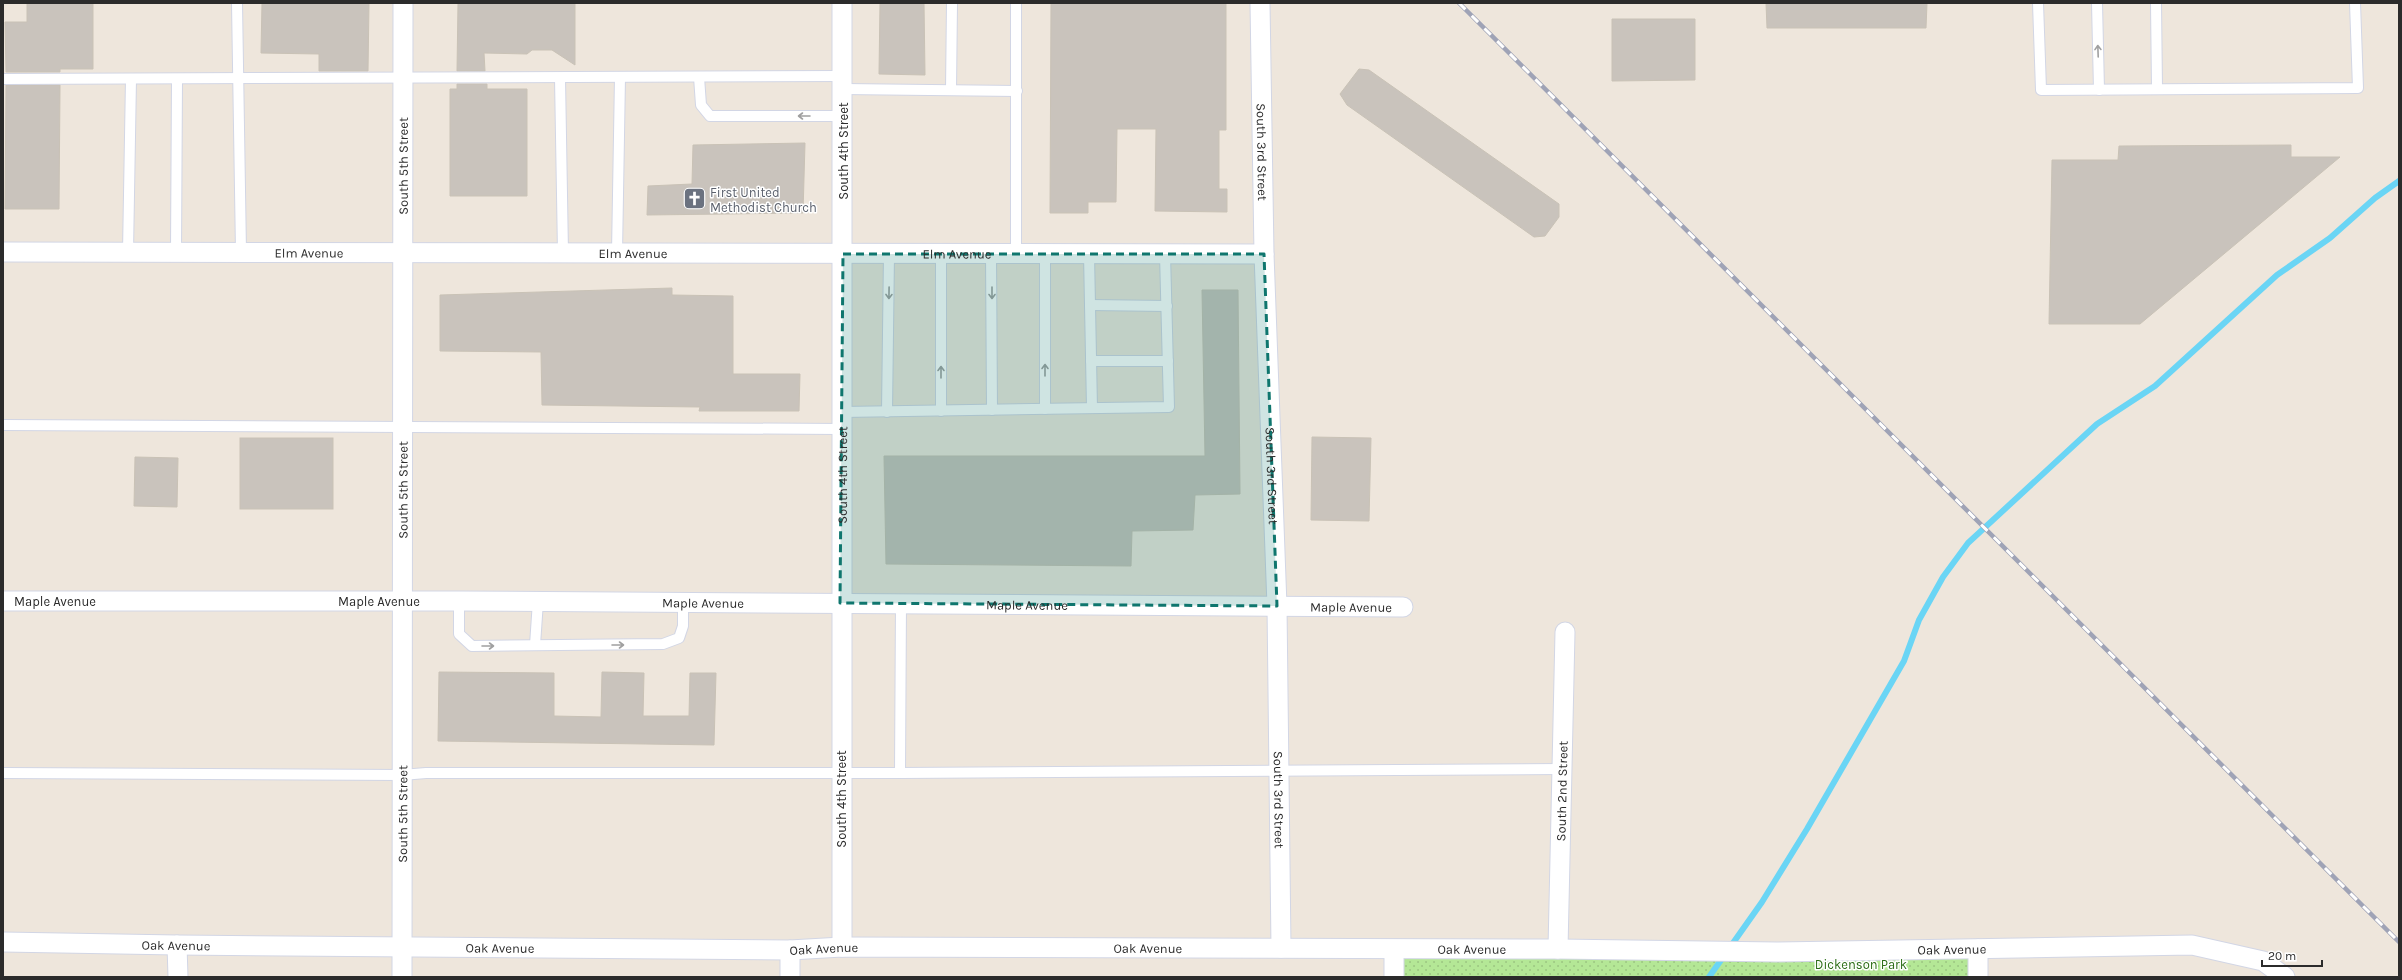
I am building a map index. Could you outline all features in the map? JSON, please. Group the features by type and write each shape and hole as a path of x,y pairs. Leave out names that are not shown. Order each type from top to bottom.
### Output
{"street":[{"name":"South 5th Street","path":"402,977 401,600 403,3"},
{"name":"South 4th Street","path":"842,3 843,254 840,602 842,947"},
{"name":"South 3rd Street","path":"1260,3 1264,254 1277,606 1281,948"},
{"name":"Elm Avenue","path":"3,252 1264,254"},
{"name":"Maple Avenue","path":"3,600 459,600 1403,607"},
{"name":"South 2nd Street","path":"1558,949 1565,632"},
{"name":"Oak Avenue","path":"3,942 402,948 790,950 842,947 1281,948 1394,950 1558,949 1682,952 1777,952 2192,945 2263,961 2285,977"},
{"path":"178,945 178,977"},
{"path":"1978,949 1978,977"},
{"path":"790,950 790,977"},
{"path":"1394,950 1394,977"}],"lane":[{"path":"237,3 241,252"},
{"path":"951,90 952,3"},
{"path":"1016,3 1016,254"},
{"path":"2038,3 2041,90 2358,88 2355,3"},
{"path":"2097,3 2099,90"},
{"path":"2156,3 2157,89"},
{"path":"699,77 701,105 710,116 842,116"},
{"path":"3,79 699,77 842,83 951,90 1016,91"},
{"path":"560,78 563,253"},
{"path":"617,253 620,78"},
{"path":"128,252 131,79"},
{"path":"176,252 177,79"},
{"path":"887,412 889,254"},
{"path":"941,411 942,254"},
{"path":"992,254 992,410"},
{"path":"1044,254 1045,409"},
{"path":"1089,254 1092,408"},
{"path":"3,425 402,428 842,420 887,412 1169,407 1166,254"},
{"path":"1090,305 1167,306"},
{"path":"1091,361 1168,361"},
{"path":"459,600 459,634 472,646 662,644 679,638 683,626 683,602"},
{"path":"535,645 538,601"},
{"path":"900,773 901,603"},
{"path":"3,773 402,775 426,773 900,773 1562,769"}],"highlighted area":[{"path":"843,254 1264,254 1277,606 840,603"}],"green space":[{"name":"Dickenson Park","path":"1978,949 1978,977 1394,977 1394,950"}],"building":[{"path":"27,3 93,3 93,69 60,69 60,72 6,72 5,22 27,22"},
{"path":"262,3 369,3 368,71 319,71 319,54 261,53"},
{"path":"458,3 575,3 575,65 552,50 532,50 527,54 484,53 485,71 457,71"},
{"path":"880,3 924,3 925,75 879,74"},
{"path":"1051,3 1226,3 1226,130 1219,130 1219,189 1227,189 1227,212 1155,211 1156,129 1117,129 1116,202 1088,202 1088,213 1050,213"},
{"path":"1766,3 1927,3 1926,28 1767,28"},
{"path":"1612,19 1695,19 1695,80 1612,81"},
{"path":"1359,69 1369,70 1559,204 1559,217 1545,236 1534,237 1347,105 1340,94"},
{"path":"457,84 487,84 487,89 527,89 527,196 450,196 450,89 457,89"},
{"path":"6,85 60,85 59,209 5,209"},
{"path":"805,143 803,213 647,215 648,186 692,184 693,145"},
{"path":"2291,145 2291,157 2340,157 2140,324 2049,324 2052,160 2118,160 2119,146"},
{"path":"672,288 672,295 733,296 733,374 800,374 799,411 699,411 700,407 542,405 541,352 440,351 440,295"},
{"path":"1202,290 1238,290 1240,494 1195,495 1193,530 1132,531 1131,566 886,564 884,456 1205,456"},
{"path":"1312,437 1371,438 1369,521 1311,520"},
{"path":"240,438 333,438 333,509 240,509"},
{"path":"135,457 178,458 177,507 134,506"},
{"path":"439,672 554,673 554,716 601,717 602,672 644,673 643,716 689,716 690,673 716,673 714,745 438,741"}],"waterway":[{"path":"1709,977 1762,902 1807,829 1904,661 1919,620 1943,577 1968,543 2097,424 2155,386 2277,275 2330,238 2375,198 2399,181"}],"railway":[{"path":"1459,3 2399,942"}],"place":[{"name":"First United Methodist Church","path":"694,199"}]}
